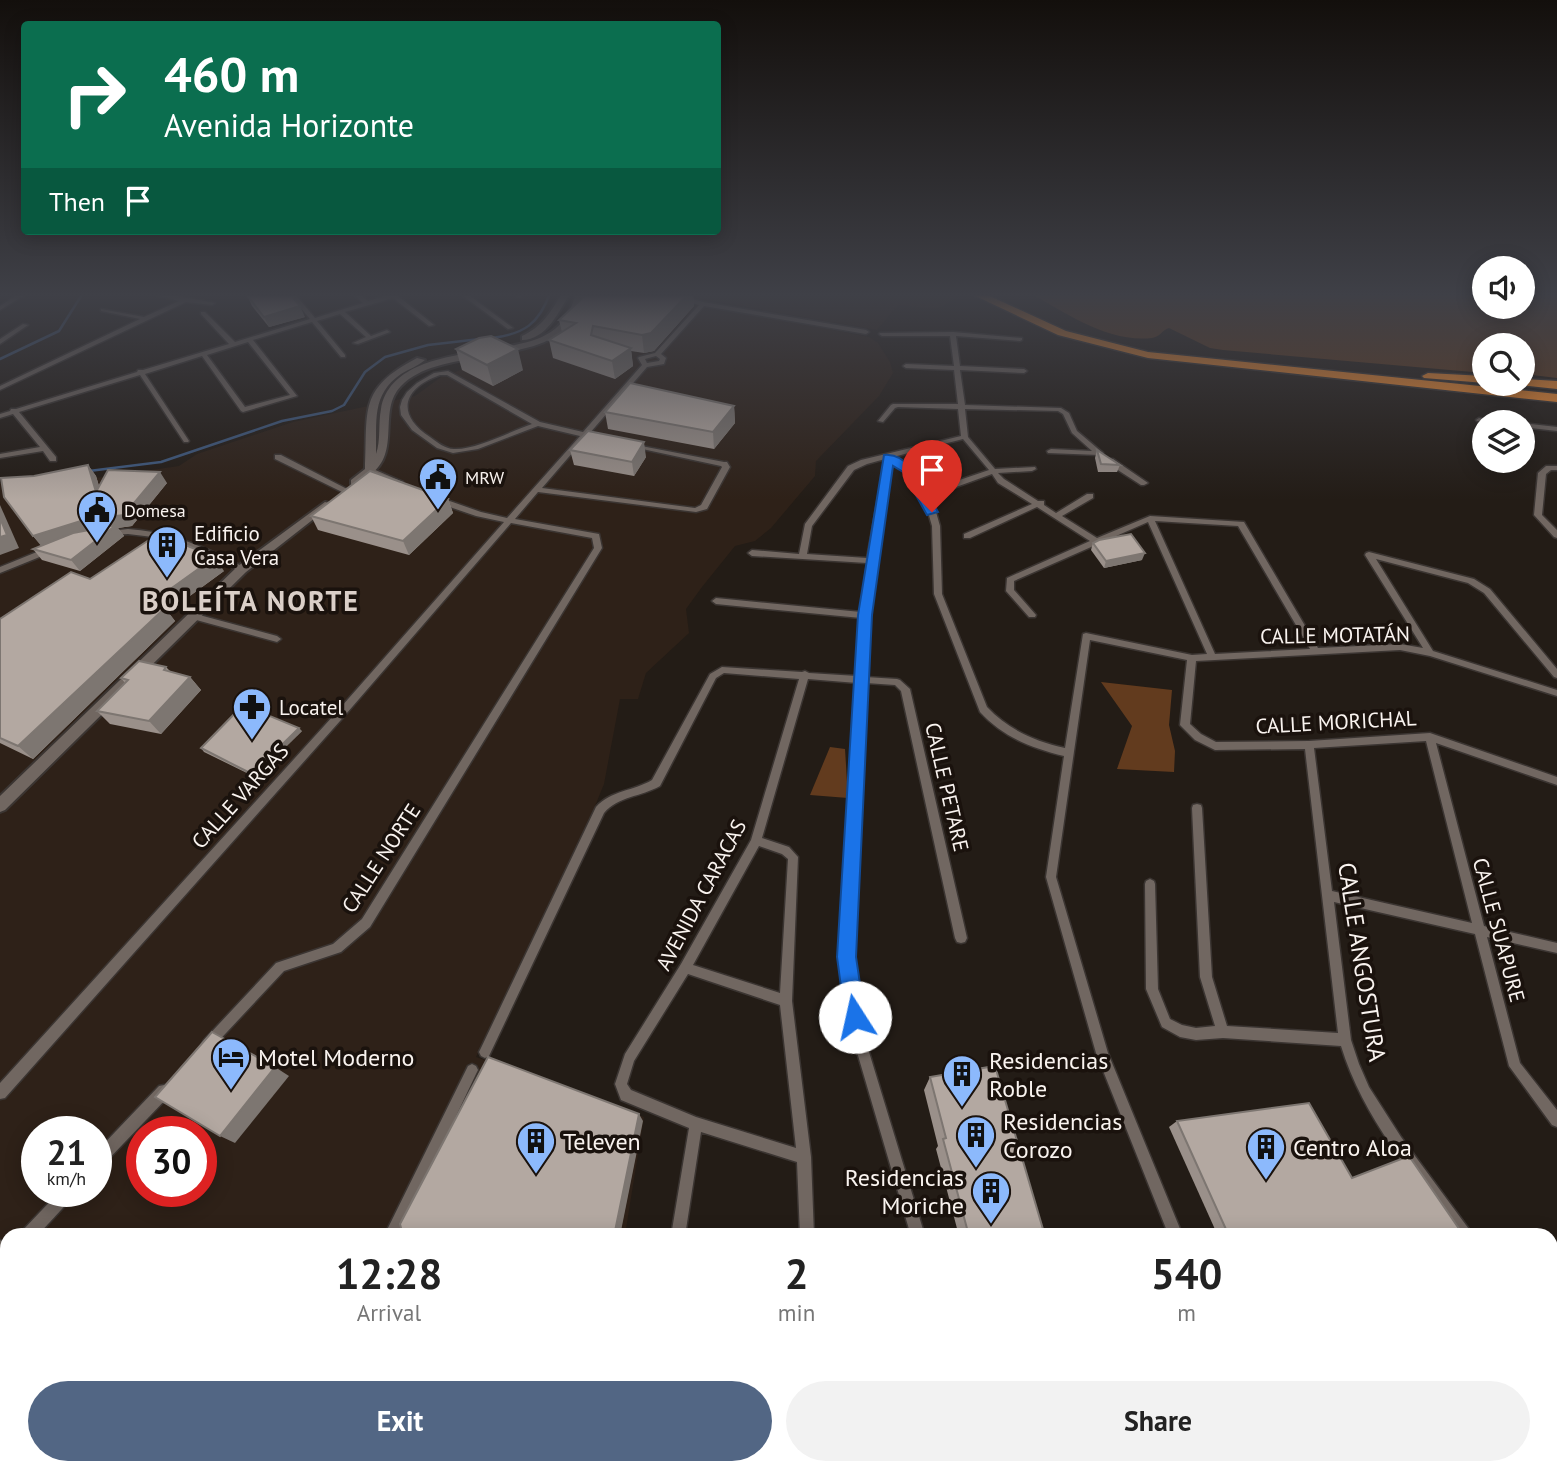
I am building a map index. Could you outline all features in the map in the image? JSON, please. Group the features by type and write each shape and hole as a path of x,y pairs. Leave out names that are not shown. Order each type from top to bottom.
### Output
{"highway":[{"path":"1193,362 1557,400"},
{"path":"1268,362 1472,380"},
{"path":"1535,384 1557,387"},
{"path":"1535,386 1557,387"}],"street":[{"path":"0,388 52,362"},
{"path":"0,416 174,362"},
{"path":"209,362 243,410 294,396 267,362"},
{"path":"370,471 370,413 377,390 396,371 417,362"},
{"path":"0,806 242,569 370,471 385,448 386,408 396,387 411,374 430,365 447,362"},
{"name":"CALLE VARGAS","path":"0,1093 510,523 645,365 662,362"},
{"path":"956,362 965,437 1001,481 1041,503 1094,540"},
{"path":"906,366 1024,371"},
{"path":"140,372 186,440"},
{"path":"538,424 467,448 449,450 410,425 403,410 404,400 408,391 425,380 448,373 538,424 598,438"},
{"path":"881,421 895,405 1062,410 1074,432 1099,453 1144,483"},
{"path":"13,410 42,449 53,459"},
{"path":"1535,426 1557,429"},
{"path":"803,555 808,526 851,468 965,437"},
{"path":"538,490 696,510 704,507 726,467 724,464 623,443"},
{"path":"0,456 42,449"},
{"path":"1051,451 1099,453"},
{"path":"278,457 345,490"},
{"path":"889,457 871,561 865,615 847,975 863,1052 916,1228"},
{"path":"889,457 908,470 932,512 936,526 938,594 983,709 994,722 1027,742 1069,753 1051,877 1102,1053 1173,1228"},
{"path":"1557,468 1549,468 1542,473 1538,515 1557,536"},
{"path":"942,489 994,471 1032,469"},
{"path":"370,471 409,486"},
{"path":"1058,515 1090,496"},
{"path":"433,497 469,513 510,523"},
{"path":"967,536 1041,503"},
{"path":"1150,518 1212,656"},
{"path":"1032,615 1010,591 1010,580 1094,540 1150,518 1241,524 1315,650"},
{"name":"CALLE NORTE","path":"198,1055 280,967 337,948 354,937 366,923 598,548 598,539 589,535 510,523"},
{"path":"103,535 136,531 169,535 242,569"},
{"path":"0,570 61,546"},
{"path":"752,552 871,561"},
{"path":"1430,653 1369,555 1471,581 1487,592 1557,675"},
{"path":"716,601 865,615"},
{"path":"192,616 276,639"},
{"name":"CALLE MOTATÁN","path":"1069,753 1086,636 1192,658 1400,647 1430,653 1557,693"},
{"name":"CALLE MORICHAL","path":"1192,658 1185,725 1198,737 1215,746 1308,745 1430,737 1557,781"},
{"path":"485,1052 604,803 649,789 656,783 716,672 731,668 863,679"},
{"name":"AVENIDA CARACAS","path":"696,1124 626,1095 621,1084 629,1058 685,968 756,841 805,674"},
{"name":"CALLE PETARE","path":"863,679 897,682 905,689 961,938"},
{"name":"CALLE SUAPURE","path":"1430,737 1515,1066 1557,1119"},
{"name":"CALLE ANGOSTURA","path":"1308,745 1345,1040 1352,1069 1367,1100 1461,1228"},
{"path":"1197,808 1206,977 1223,1032"},
{"path":"756,841 785,850 793,857 786,1001 804,1157 807,1228"},
{"path":"1150,884 1152,989 1166,1023 1180,1031 1345,1040"},
{"path":"1327,895 1557,947"},
{"path":"685,968 786,1001"},
{"path":"395,1228 472,1070"},
{"path":"112,1145 170,1084"},
{"path":"679,1228 696,1124 804,1157"},
{"path":"34,1228 54,1207"}],"shaded area":[{"path":"484,362 890,362 893,373 879,396 816,461 815,476 771,528 755,541 735,546 702,587 686,609 689,633 646,673 638,699 620,699 604,784 566,875 476,1057 644,1117 626,1228 0,1228 0,483 75,481 179,466 197,454 293,422 415,396 441,377"},
{"path":"1357,362 1472,362 1472,372"},
{"path":"1535,362 1557,362 1557,378 1535,375"},
{"path":"1101,682 1172,690 1169,725 1175,751 1174,772 1117,769 1132,726"},
{"path":"830,747 845,749 848,798 810,795"}],"building":[{"path":"630,383 734,406 713,432 605,412"},
{"path":"588,431 644,442 632,462 570,450"},
{"path":"1097,450 1120,465 1101,464"},
{"path":"88,465 96,492 108,470 160,472 124,515 84,520 33,536 4,497 1,478 34,476"},
{"path":"370,471 448,499 403,541 311,516"},
{"path":"0,518 7,535 0,537"},
{"path":"116,525 71,560 33,549 73,533"},
{"path":"158,534 215,557 151,603 165,608 18,746 0,738 0,619 71,572 90,579"},
{"path":"1131,534 1145,553 1106,561 1093,543 1099,540"},
{"path":"139,661 166,667 164,670 190,677 149,721 97,711 128,680 121,678"},
{"name":"Locatel","path":"243,705 299,728 252,774 201,748"},
{"name":"Motel Moderno","path":"212,1032 275,1067 220,1136 217,1134 217,1116 187,1116 155,1097"},
{"name":"Televen","path":"488,1057 639,1114 616,1228 401,1228 400,1224"},
{"path":"995,1066 1043,1228 967,1228 930,1077"},
{"name":"Centro Aloa","path":"1309,1103 1352,1178 1409,1156 1458,1228 1225,1228 1177,1121"}],"waterway":[{"path":"89,471 161,462 282,421 332,411 344,405 365,372 379,362"}],"place":[{"name":"MRW","path":"438,511"},
{"name":"Domesa","path":"97,544"},
{"name":"Edificio Casa Vera","path":"167,579"},
{"name":"Locatel","path":"252,741"},
{"name":"Motel Moderno","path":"231,1091"},
{"name":"Residencias Roble","path":"962,1108"},
{"name":"Residencias Corozo","path":"976,1169"},
{"name":"Televen","path":"536,1175"},
{"name":"Centro Aloa","path":"1266,1181"},
{"name":"Residencias Moriche","path":"991,1225"}],"district":[{"name":"BOLEÍTA NORTE","path":"251,600"}],"route":[{"path":"855,1017 846,957 865,615 871,561 889,457 908,470 932,512"}]}
